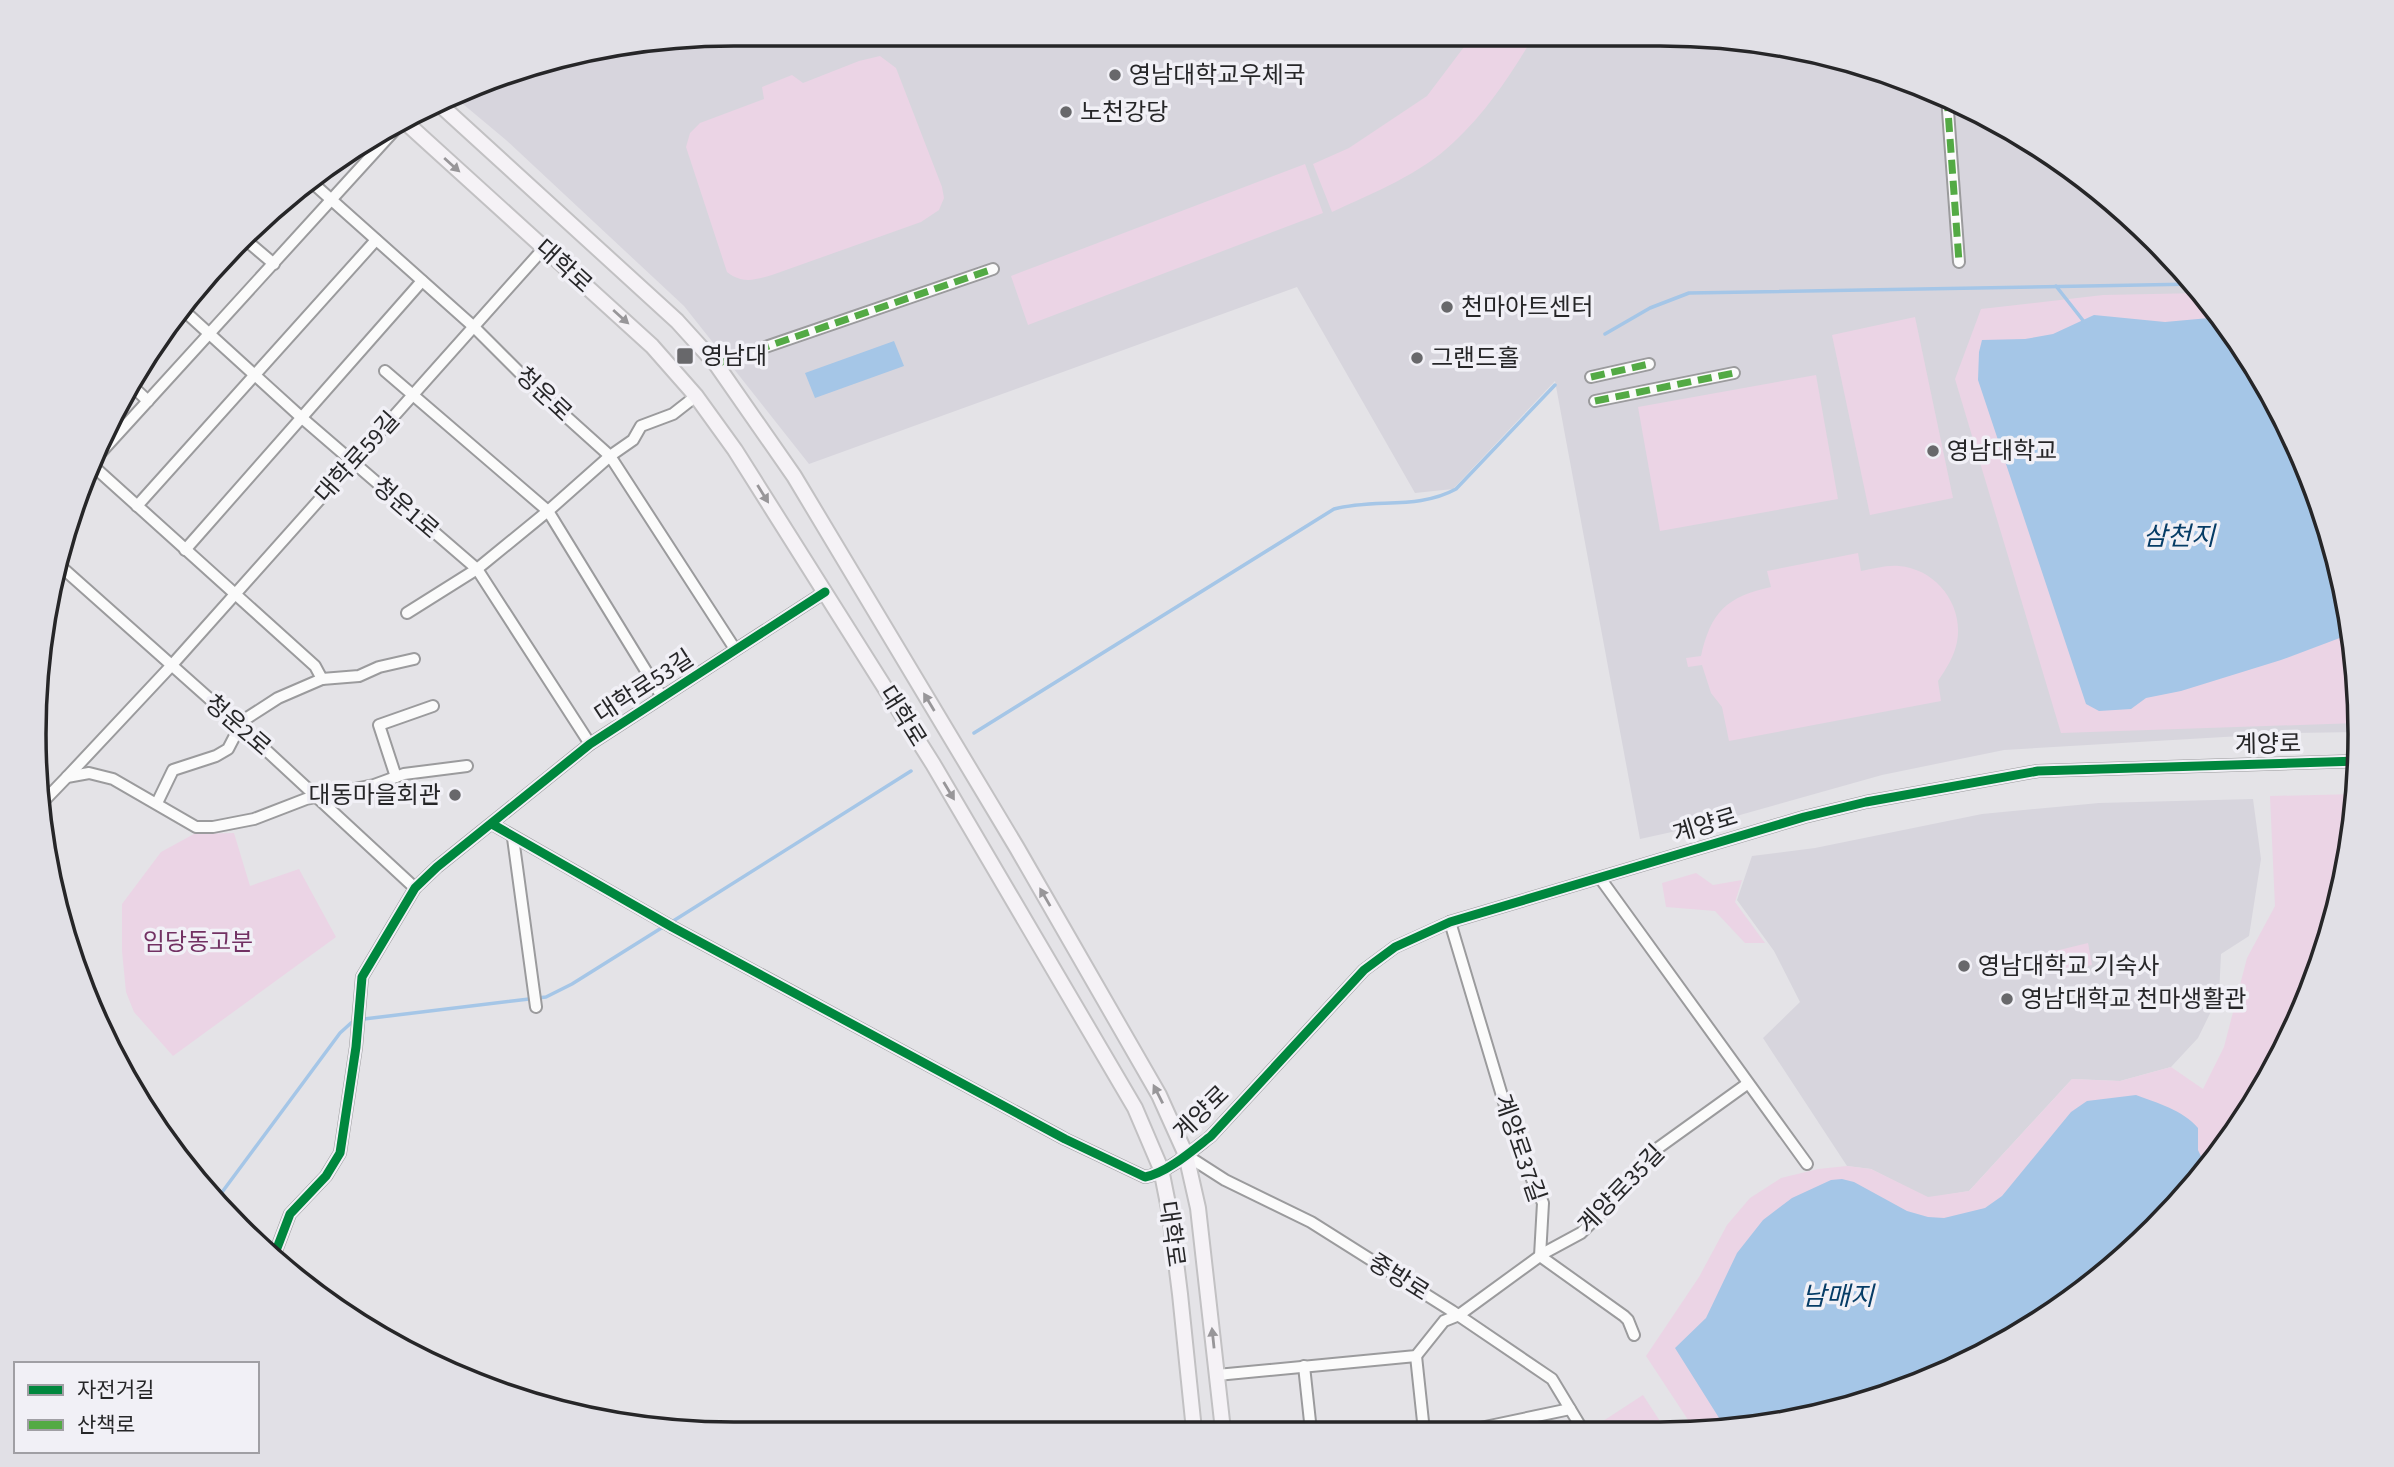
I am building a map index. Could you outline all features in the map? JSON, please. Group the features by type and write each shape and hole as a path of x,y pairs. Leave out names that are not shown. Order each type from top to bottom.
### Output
{"main road":[{"path":"446,109 677,321 716,364 794,476 1017,848 1159,1095 1186,1155 1198,1208 1222,1422"},
{"name":"대학로","path":"409,127 652,346 696,396 735,450 933,764 1135,1108 1161,1170 1170,1214 1193,1422"}],"street":[{"path":"1948,108 1959,262"},
{"path":"110,442 383,142"},
{"name":"청운로","path":"317,187 474,327 540,393 610,456 735,649"},
{"path":"137,506 376,240"},
{"path":"250,244 274,264"},
{"name":"대학로59길","path":"49,796 171,666 544,248"},
{"path":"716,364 993,269"},
{"path":"185,550 422,281"},
{"name":"청운1로","path":"188,315 302,418 477,569 590,744"},
{"path":"1591,377 1649,364"},
{"path":"385,372 548,511 662,697"},
{"path":"1595,401 1734,373"},
{"path":"137,391 148,401"},
{"path":"407,613 477,569 610,456 633,440 641,426 673,414 696,396"},
{"path":"98,470 316,666 322,679"},
{"name":"청운2로","path":"65,571 240,726 415,888"},
{"name":"대학로53길","path":"277,1248 290,1214 326,1176 340,1153 362,977 415,888 473,837 590,744 825,592"},
{"path":"156,803 173,770 216,756 228,749 247,718 278,698 322,679 359,676 379,667 414,659"},
{"path":"396,776 379,725 433,706"},
{"name":"계양로","path":"1161,1170 1211,1136 1364,970 1395,947 1450,922 1804,817 1866,802 2038,771 2347,761"},
{"path":"67,777 89,773 113,779 196,827 213,827 254,819 317,796 374,785 419,770 467,766"},
{"path":"492,824 672,927 1065,1139 1145,1177 1153,1176 1161,1170"},
{"path":"513,838 536,1007"},
{"path":"1600,878 1807,1164"},
{"name":"계양로37길","path":"1450,922 1506,1109 1543,1203 1540,1256"},
{"name":"계양로35길","path":"1416,1356 1444,1321 1459,1315 1540,1256 1581,1233 1615,1199 1658,1147 1747,1084"},
{"name":"중방로","path":"1186,1155 1225,1180 1311,1222 1459,1315 1552,1379 1578,1422"},
{"path":"1540,1256 1624,1316 1634,1335"},
{"path":"1217,1375 1416,1356 1423,1422"},
{"path":"1304,1366 1310,1422"},
{"path":"1509,1422 1570,1409"}],"shaded area":[{"name":"영남대학교","path":"689,47 1705,47 1795,59 1882,82 1965,116 2043,161 2079,188 2147,247 2178,280 2233,351 2278,429 2312,512 2325,555 2343,644 2348,732 2004,750 1882,775 1708,824 1640,839 1555,381 1453,489 1415,493 1297,287 809,464 684,306 506,140 461,102 555,69 644,51"},
{"name":"영남대학교 천마생활관","path":"2253,799 2261,859 2249,936 2221,954 2219,995 2198,1038 2171,1067 2120,1081 2072,1079 1969,1191 1928,1198 1871,1169 1847,1166 1763,1038 1800,1002 1774,951 1737,900 1752,856 1815,848 1982,814 2099,803"}],"green space":[{"path":"1465,46 1528,46 1487,106 1441,153 1396,182 1332,212 1313,164 1349,148 1427,96"},
{"path":"880,56 896,68 942,187 944,198 939,210 921,222 772,275 743,280 727,272 686,147 690,133 700,123 764,99 762,87 792,75 803,83 859,61"},
{"path":"1305,164 1323,213 1028,325 1011,276"},
{"name":"삼천지","path":"2189,293 2233,351 2256,390 2278,429 2296,470 2325,555 2343,644 2348,723 2061,733 1955,379 1981,309 2103,295"},
{"path":"1915,317 1953,498 1870,515 1832,335"},
{"path":"1816,375 1838,499 1660,531 1638,407"},
{"path":"1858,553 1861,571 1894,566 1912,569 1935,582 1951,602 1958,628 1957,642 1952,658 1938,681 1941,701 1729,741 1722,707 1711,693 1702,665 1688,667 1686,658 1701,656 1710,628 1723,609 1742,596 1771,587 1767,571"},
{"name":"남매지","path":"2346,794 2343,823 2325,912 2312,955 2278,1038 2233,1116 2178,1187 2114,1251 2079,1279 2043,1306 1965,1351 1882,1385 1839,1398 1750,1416 1689,1421 1646,1356 1699,1277 1727,1225 1750,1198 1781,1178 1818,1169 1847,1166 1871,1169 1928,1197 1969,1191 2072,1079 2120,1081 2171,1067 2203,1089 2224,1047 2247,958 2275,906 2270,796"},
{"name":"임당동고분","path":"234,833 250,886 299,869 336,937 173,1056 134,1012 126,992 122,951 122,904 161,852 194,834"},
{"path":"1696,873 1713,885 1742,880 1735,902 1765,943 1745,943 1715,911 1666,907 1662,883"},
{"path":"2088,943 2092,965 2055,973 2051,952"},
{"path":"1643,1395 1660,1422 1660,1422 1602,1422"}],"water":[{"name":"삼천지","path":"2094,315 2165,322 2208,318 2233,351 2256,390 2278,429 2296,470 2325,555 2342,637 2281,660 2181,691 2146,698 2131,709 2099,711 2086,704 1978,380 1982,340 2025,339 2053,334"},
{"path":"894,341 904,366 815,398 805,373"},
{"name":"남매지","path":"2136,1095 2177,1112 2198,1128 2198,1150 2202,1158 2178,1187 2114,1251 2043,1306 1965,1351 1924,1369 1839,1398 1750,1416 1720,1419 1675,1348 1706,1318 1737,1253 1763,1220 1792,1198 1831,1180 1842,1179 1854,1182 1907,1211 1928,1217 1944,1218 1985,1208 2002,1196 2071,1112 2087,1101"}],"waterway":[{"path":"1605,334 1650,308 1689,293 2181,284"},
{"path":"2056,286 2085,323"},
{"path":"974,733 1334,509 1365,504 1411,502 1456,489 1555,385"},
{"path":"670,923 911,771"},
{"path":"222,1193 340,1033 351,1023 364,1019 546,997 572,984 663,927"}],"marked path":[{"path":"1948,108 1959,262"},
{"path":"716,364 993,269"},
{"path":"1591,377 1649,364"},
{"path":"1595,401 1734,373"}],"cycle path":[{"path":"277,1248 290,1214 326,1176 340,1153 356,1047 362,977 415,888 437,867 590,744 825,592"},
{"path":"492,824 672,927 1065,1139 1145,1177 1171,1166 1211,1136 1364,970 1395,947 1450,922 1804,817 1866,802 2038,771 2347,761"}],"place":[{"name":"영남대학교우체국","path":"1115,75"},
{"name":"노천강당","path":"1066,112"},
{"name":"천마아트센터","path":"1447,307"},
{"name":"영남대","path":"685,356"},
{"name":"그랜드홀","path":"1417,358"},
{"name":"영남대학교","path":"1933,451"},
{"name":"대동마을회관","path":"455,795"},
{"name":"영남대학교 기숙사","path":"1964,966"},
{"name":"영남대학교 천마생활관","path":"2007,999"}]}
